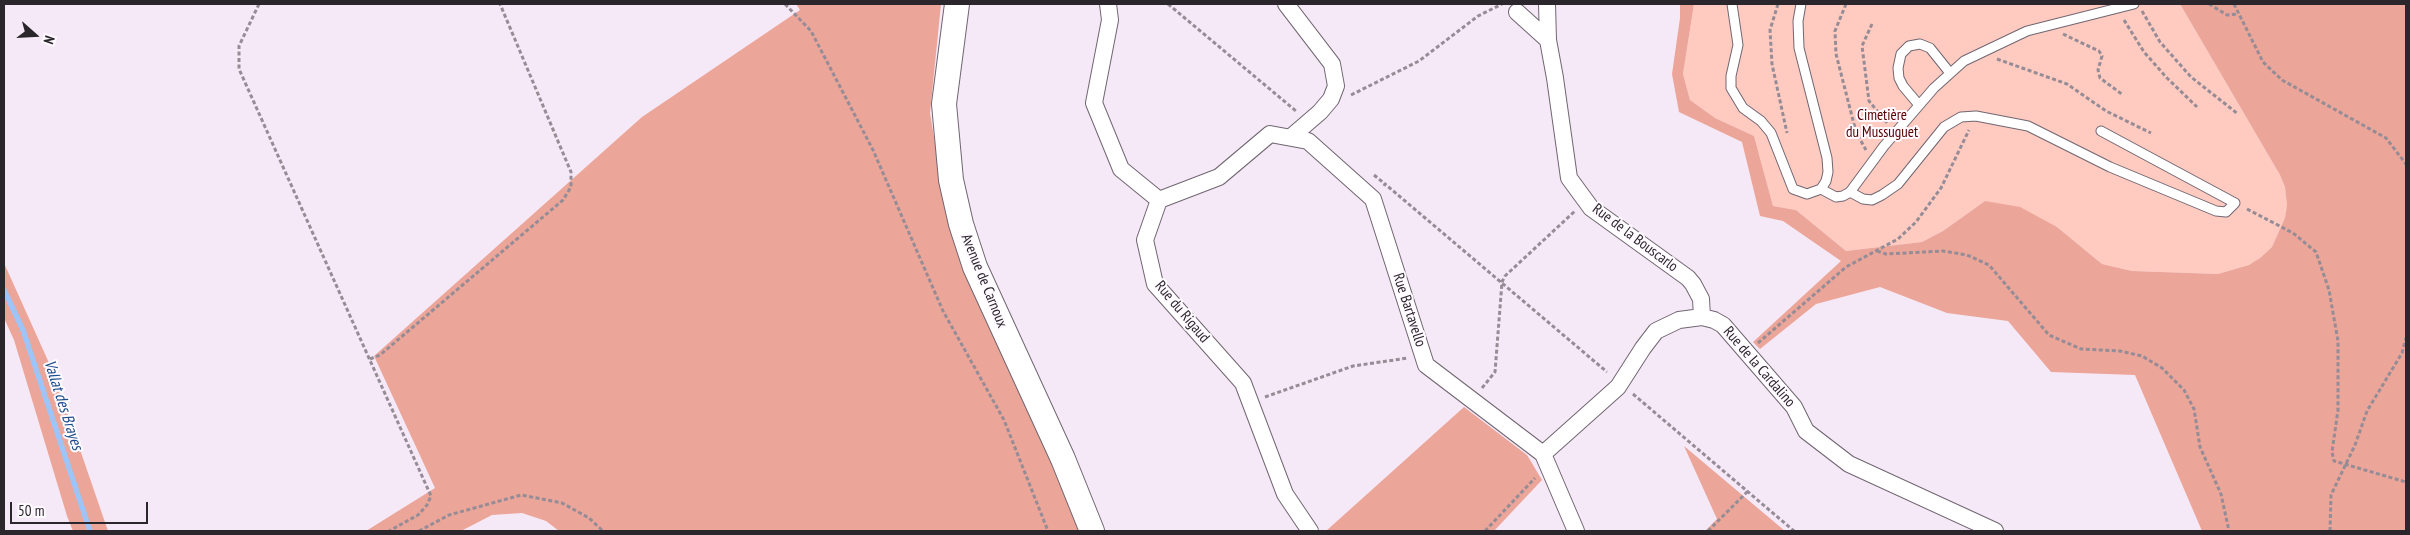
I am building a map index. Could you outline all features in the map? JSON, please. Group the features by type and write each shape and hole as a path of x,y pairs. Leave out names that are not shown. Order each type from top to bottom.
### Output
{"main road":[{"name":"Avenue de Carnoux","path":"957,4 944,104 951,180 961,224 975,267 1063,459 1092,531"},
{"name":"Avenue de Carnoux","path":"1063,459 1106,531"}],"street":[{"path":"1108,4 1110,20 1094,103 1121,169 1159,200 1220,177 1270,134 1308,141 1373,199"},
{"path":"1286,4 1332,64 1336,86 1331,99 1291,138"},
{"path":"1509,7 1532,14 1546,4"},
{"name":"Rue de la Bouscarlo","path":"1546,4 1548,40 1569,178 1591,208 1688,278 1700,299 1702,317"},
{"path":"1509,7 1548,40"},
{"name":"Rue Bartavello","path":"1373,199 1426,365 1545,459"},
{"name":"Rue du Rigaud","path":"1159,200 1145,240 1155,284 1243,383 1285,494 1310,531"},
{"path":"1576,531 1545,459 1621,384 1656,331 1679,320 1702,317"},
{"name":"Rue de la Cardalino","path":"1702,317 1723,325 1794,407 1806,431 1849,464 1995,531"}],"lane":[{"path":"1732,4 1738,45 1731,76 1731,88 1742,108 1761,122 1771,133 1793,189 1806,194 1821,188 1826,181 1828,172 1827,158 1799,48 1798,21 1801,4"},
{"path":"1821,188 1836,197 1850,192 1919,105 1964,61 2027,31 2134,4"},
{"path":"1919,105 1903,86 1899,78 1898,68 1901,54 1910,46 1920,44 1930,48 1950,73"},
{"path":"1850,192 1863,199 1872,200 1882,195 1898,184 1944,127 1961,117 1976,116 2028,126 2110,168 2216,211 2226,212 2235,203 2101,131"}],"path":[{"path":"259,4 239,46 239,69 431,496 427,505 418,515 389,531"},
{"path":"370,359 380,355 555,206 571,187 571,172 500,4"},
{"path":"785,4 811,31 874,150 943,310 1004,420 1048,531"},
{"path":"1168,4 1309,122"},
{"path":"1778,4 1770,30 1772,64 1789,141 1779,155"},
{"path":"1846,4 1835,31 1836,54 1856,132 1873,161"},
{"path":"2138,4 2160,42 2191,77 2238,114"},
{"path":"2209,4 2227,15 2238,14"},
{"path":"2234,4 2264,62 2282,80 2386,138 2406,164"},
{"path":"1331,99 1356,94 1420,61 1478,16 1509,7"},
{"path":"2118,8 2144,52 2166,78 2197,108"},
{"path":"1872,24 1862,46 1869,101 1896,133"},
{"path":"2055,24 2065,37 2099,51 2102,56 2098,70 2100,78 2123,95"},
{"path":"1982,51 2002,62 2067,84 2106,111 2151,133"},
{"path":"1747,352 1846,267 1898,239 1916,222 1941,188 1976,116"},
{"path":"1370,171 1794,531"},
{"path":"1373,199 1386,184"},
{"path":"1470,399 1495,372 1502,282 1505,276 1586,201"},
{"path":"2235,203 2293,233 2316,252 2329,290 2338,340 2338,410 2332,452 2334,460 2345,466 2406,482"},
{"path":"1877,251 1886,254 1943,251 1967,255 1988,265 2049,335 2082,349 2120,351 2142,356 2162,368 2184,390 2194,409 2200,447 2221,494 2229,531"},
{"path":"2330,531 2331,495 2367,411 2402,352 2406,338"},
{"path":"1250,402 1353,366 1423,356"},
{"path":"1485,531 1545,459"},
{"path":"1708,531 1748,492"},
{"path":"418,531 449,516 520,495 562,503 589,518 603,531"}],"green space":[{"name":"Cimetière du Mussuguet","path":"1694,4 2180,4 2280,175 2285,187 2287,205 2285,219 2272,247 2260,258 2249,265 2218,274 2132,271 2102,264 2057,227 1985,201 1943,231 1922,242 1846,251 1796,210 1773,206 1754,136 1715,118 1690,100 1683,74"}],"shaded area":[{"path":"796,4 941,4 930,113 945,204 1084,531 559,531 546,521 522,513 492,515 461,531 366,531 435,488 374,356 642,117 800,10"},
{"path":"1680,4 1694,4 1683,74 1690,100 1715,118 1754,136 1773,206 1796,210 1846,251 1922,242 1943,231 1985,201 2020,207 2057,227 2102,264 2132,271 2218,274 2249,265 2272,247 2285,218 2287,205 2285,187 2280,175 2180,4 2406,4 2406,531 2202,531 2135,375 2051,372 2008,321 1947,313 1880,287 1816,304 1760,349 1753,342 1841,261 1783,221 1760,216 1742,142 1679,112 1672,74 1680,18"},
{"path":"4,263 54,374 108,531 73,531 67,516 14,340 4,318"},
{"path":"1464,407 1527,455 1542,480 1494,531 1326,531"},
{"path":"1684,446 1785,531 1705,531 1717,519"}],"waterway":[{"name":"Vallat des Brayes","path":"4,290 23,330 90,531"}]}
